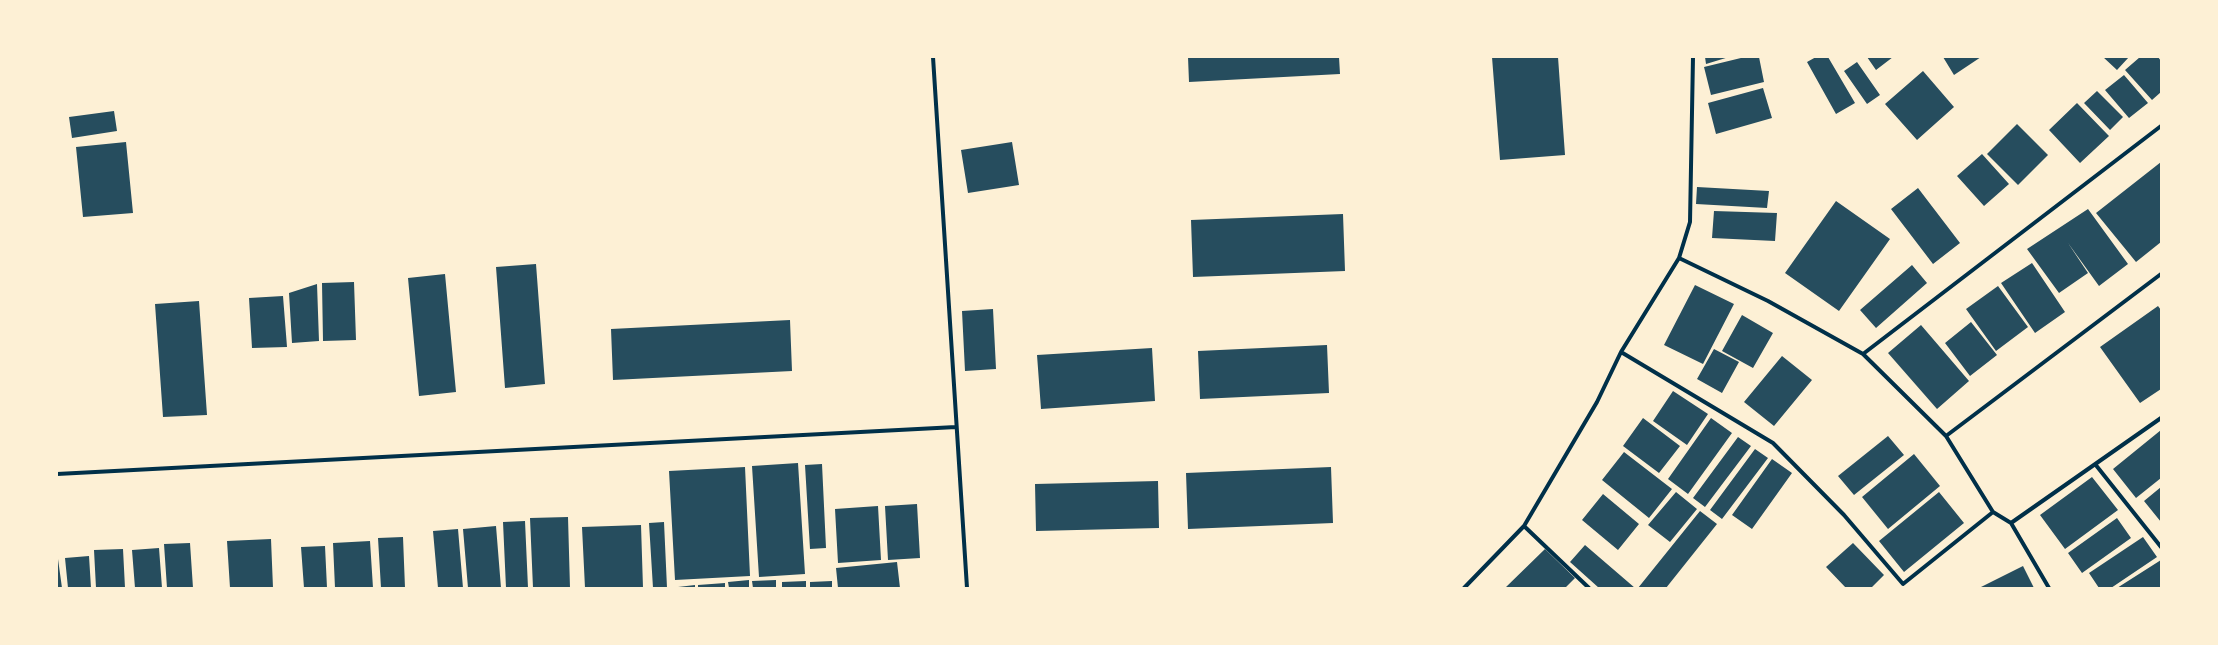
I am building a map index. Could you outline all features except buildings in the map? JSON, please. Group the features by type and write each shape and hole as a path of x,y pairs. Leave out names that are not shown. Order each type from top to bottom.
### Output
{"street":[{"path":"933,57 967,588"},
{"path":"1464,588 1524,526 1597,402 1621,352 1679,258 1690,222 1692,57"},
{"path":"1863,354 2161,126"},
{"path":"1679,258 1768,301 1863,354 1946,436 1993,512 2011,524 2049,588"},
{"path":"1946,436 2161,274"},
{"path":"1621,352 1773,443 1844,515 1903,584"},
{"path":"2011,524 2161,418"},
{"path":"57,474 956,427"},
{"path":"2095,464 2161,547"},
{"path":"1899,588 1993,512"},
{"path":"1524,526 1589,588"}]}
